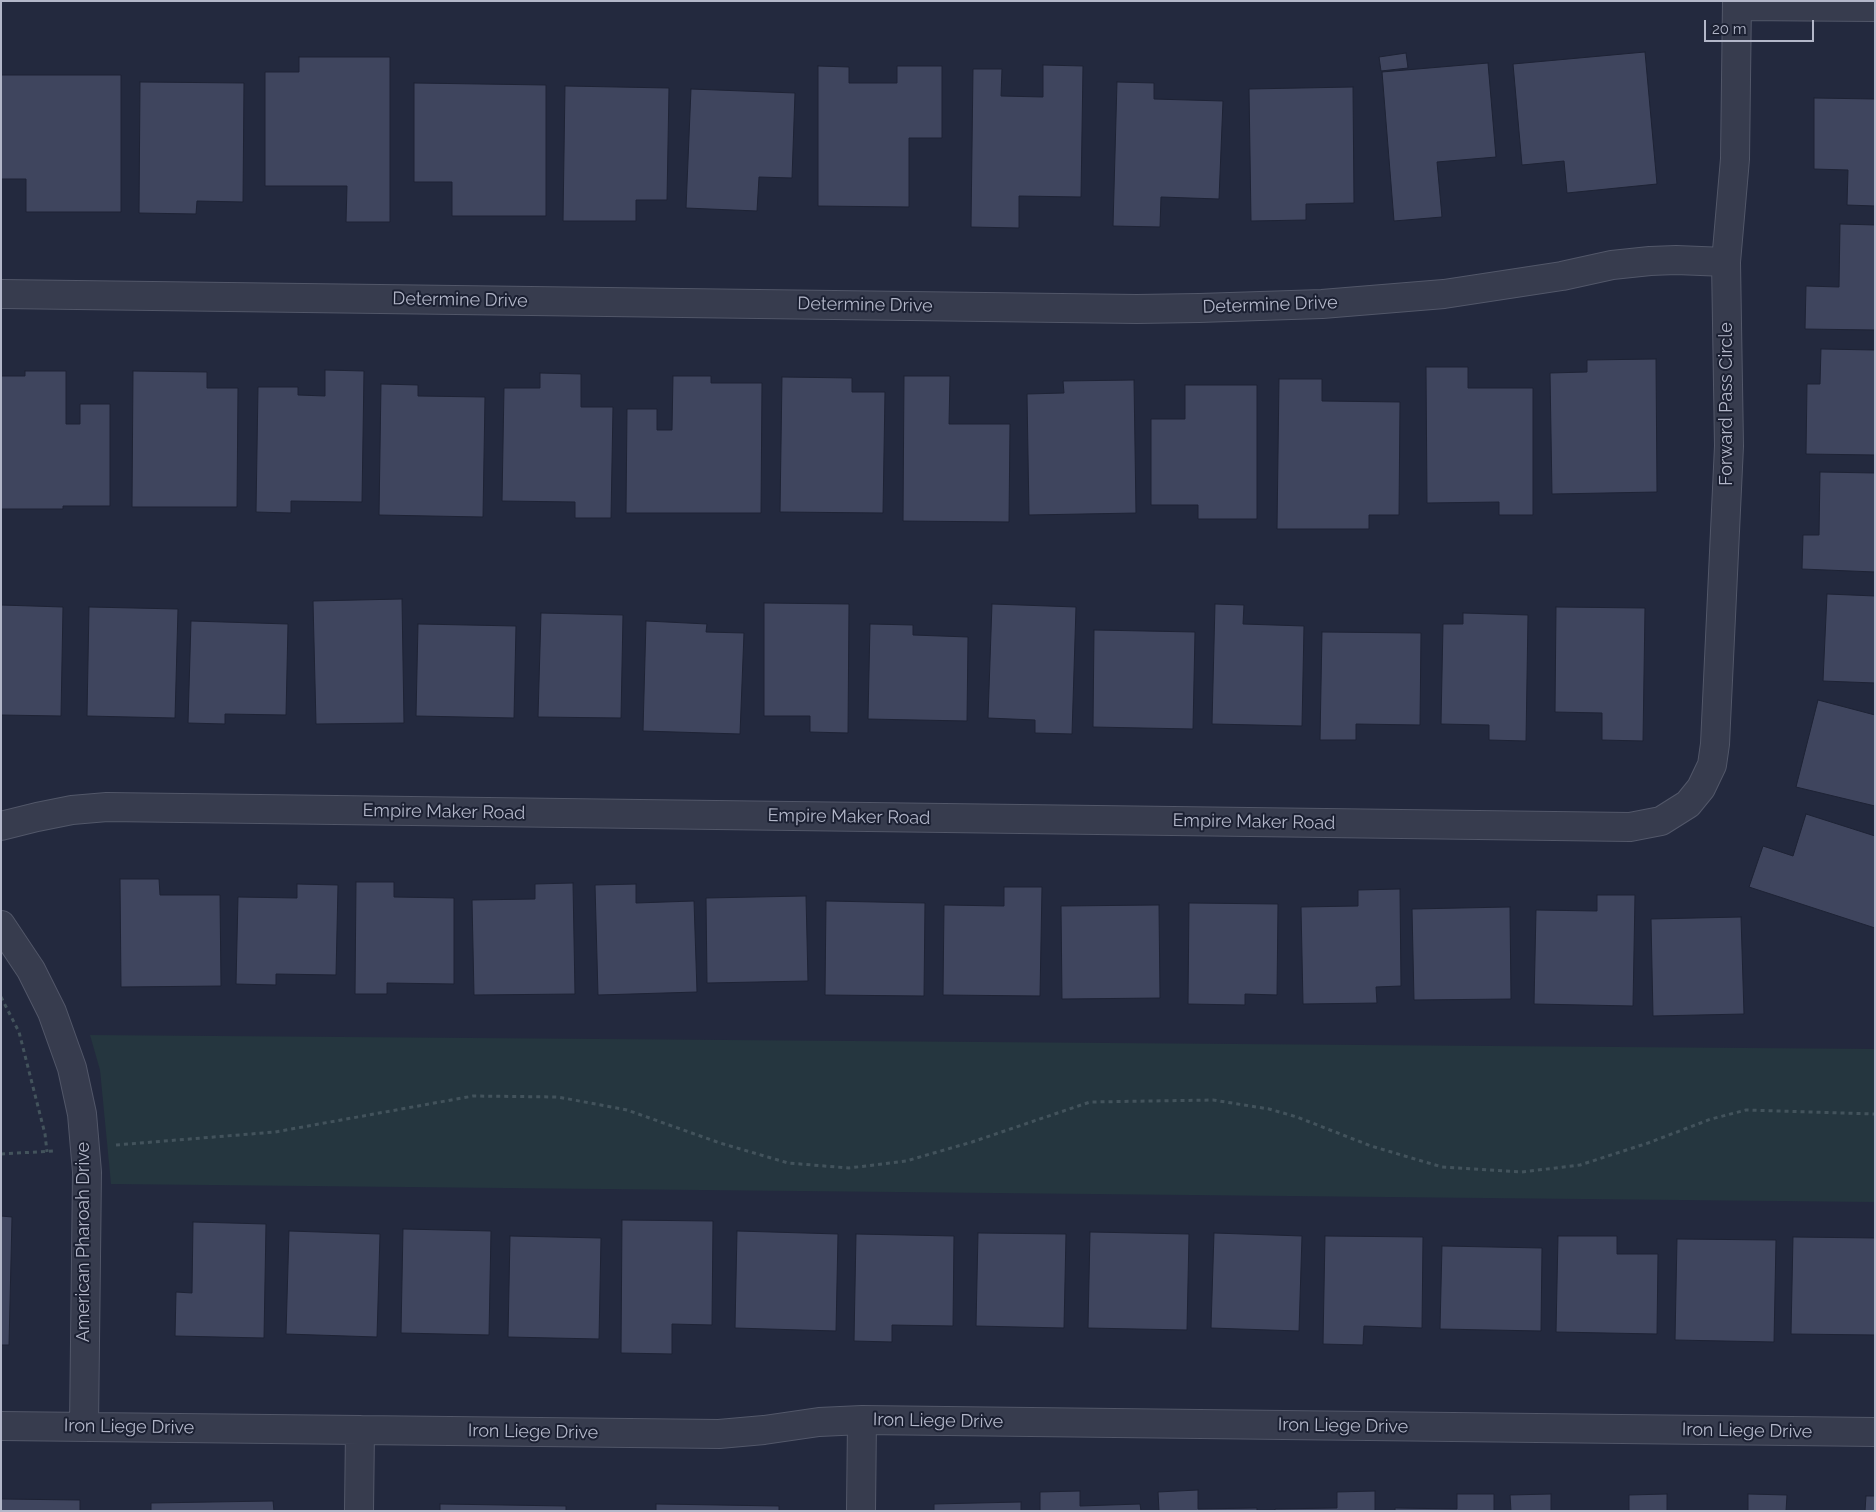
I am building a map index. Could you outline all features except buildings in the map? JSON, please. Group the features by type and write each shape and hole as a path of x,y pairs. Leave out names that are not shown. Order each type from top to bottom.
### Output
{"street":[{"path":"1737,4 1875,8"},
{"name":"Forward Pass Circle","path":"1691,801 1706,779 1712,765 1715,744 1729,446 1726,262 1734,159 1737,4"},
{"name":"Determine Drive","path":"1,294 1199,308 1322,304 1437,295 1562,276 1612,265 1676,260 1726,262"},
{"name":"Empire Maker Road","path":"1,826 37,816 107,807 1630,827 1661,821 1675,814 1691,801"},
{"name":"American Pharoah Drive","path":"1,925 31,970 52,1012 72,1068 82,1114 86,1148 84,1427"},
{"path":"861,1511 862,1420"},
{"name":"Iron Liege Drive","path":"1,1426 719,1434 819,1422 862,1420 1875,1432"},
{"path":"359,1511 360,1430"}],"path":[{"path":"1,997 19,1032 45,1134 47,1152"},
{"path":"1,1154 47,1152 275,1132 473,1096 558,1097 627,1110 720,1143 788,1163 849,1168 906,1160 972,1142 1090,1102 1213,1100 1269,1109 1297,1117 1371,1146 1442,1167 1522,1172 1580,1165 1648,1143 1711,1119 1746,1110 1875,1114"}],"shaded area":[{"path":"90,1035 1875,1049 1875,1202 111,1184 100,1070"}]}
